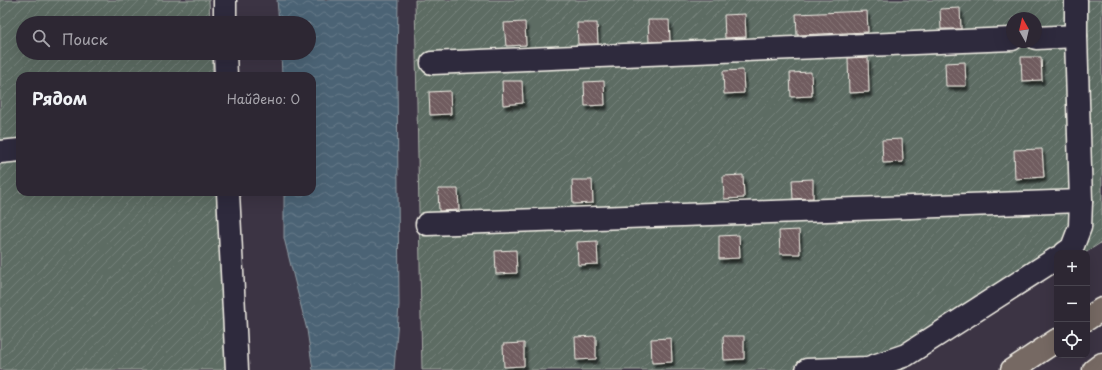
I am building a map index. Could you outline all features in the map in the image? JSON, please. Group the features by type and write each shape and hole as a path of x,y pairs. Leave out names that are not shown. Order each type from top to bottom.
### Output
{"highway":[{"path":"1090,317 1102,309"},
{"path":"1012,370 1054,342"},
{"path":"1094,370 1102,364"}],"street":[{"path":"225,0 225,16"},
{"path":"1069,250 1072,248 1080,227 1081,201 1076,0"},
{"path":"1042,38 1076,36"},
{"path":"432,63 1006,39"},
{"path":"225,60 226,72"},
{"path":"0,152 16,150"},
{"path":"228,196 237,370"},
{"path":"427,224 1081,201"},
{"path":"807,370 868,368 906,355 1054,260"}],"shaded area":[{"path":"0,0 209,0 210,16 16,16 16,60 212,60 213,72 16,72 16,196 218,196 227,370 0,370"},
{"path":"415,0 1102,0 1102,242 1090,250 1054,250 1054,273 903,370 422,370"}],"water":[{"path":"277,0 398,0 397,69 399,305 394,370 313,370 307,330 284,238 284,196 316,196 316,72 282,72 281,60 316,60 316,16 278,16"}],"building":[{"path":"960,8 961,29 941,29 940,9"},
{"path":"867,11 868,32 797,35 796,14"},
{"path":"745,14 746,37 725,38 724,15"},
{"path":"648,20 669,20 670,41 649,42"},
{"path":"525,22 526,45 506,46 504,23"},
{"path":"577,23 597,23 598,44 578,44"},
{"path":"868,57 869,92 849,93 848,58"},
{"path":"1021,57 1041,57 1042,80 1022,81"},
{"path":"965,62 966,86 946,86 945,63"},
{"path":"743,70 744,93 724,94 723,71"},
{"path":"811,72 812,96 791,97 790,73"},
{"path":"502,81 522,81 523,103 503,105"},
{"path":"604,81 605,105 585,106 584,82"},
{"path":"450,91 451,114 430,115 429,92"},
{"path":"902,139 903,162 883,163 882,140"},
{"path":"1042,149 1044,177 1015,179 1014,150"},
{"path":"743,175 744,198 724,199 723,176"},
{"path":"813,179 813,198 793,199 792,180"},
{"path":"572,180 592,180 593,203 573,204"},
{"path":"438,189 458,189 459,210 439,211"},
{"path":"799,230 800,254 780,254 779,231"},
{"path":"739,235 740,258 719,259 719,236"},
{"path":"597,241 598,264 578,265 577,242"},
{"path":"516,250 517,273 496,274 495,251"},
{"path":"596,336 596,359 576,360 575,337"},
{"path":"723,336 744,336 744,359 724,360"},
{"path":"671,338 672,362 652,363 651,339"},
{"path":"524,343 524,366 504,367 503,344"}]}
